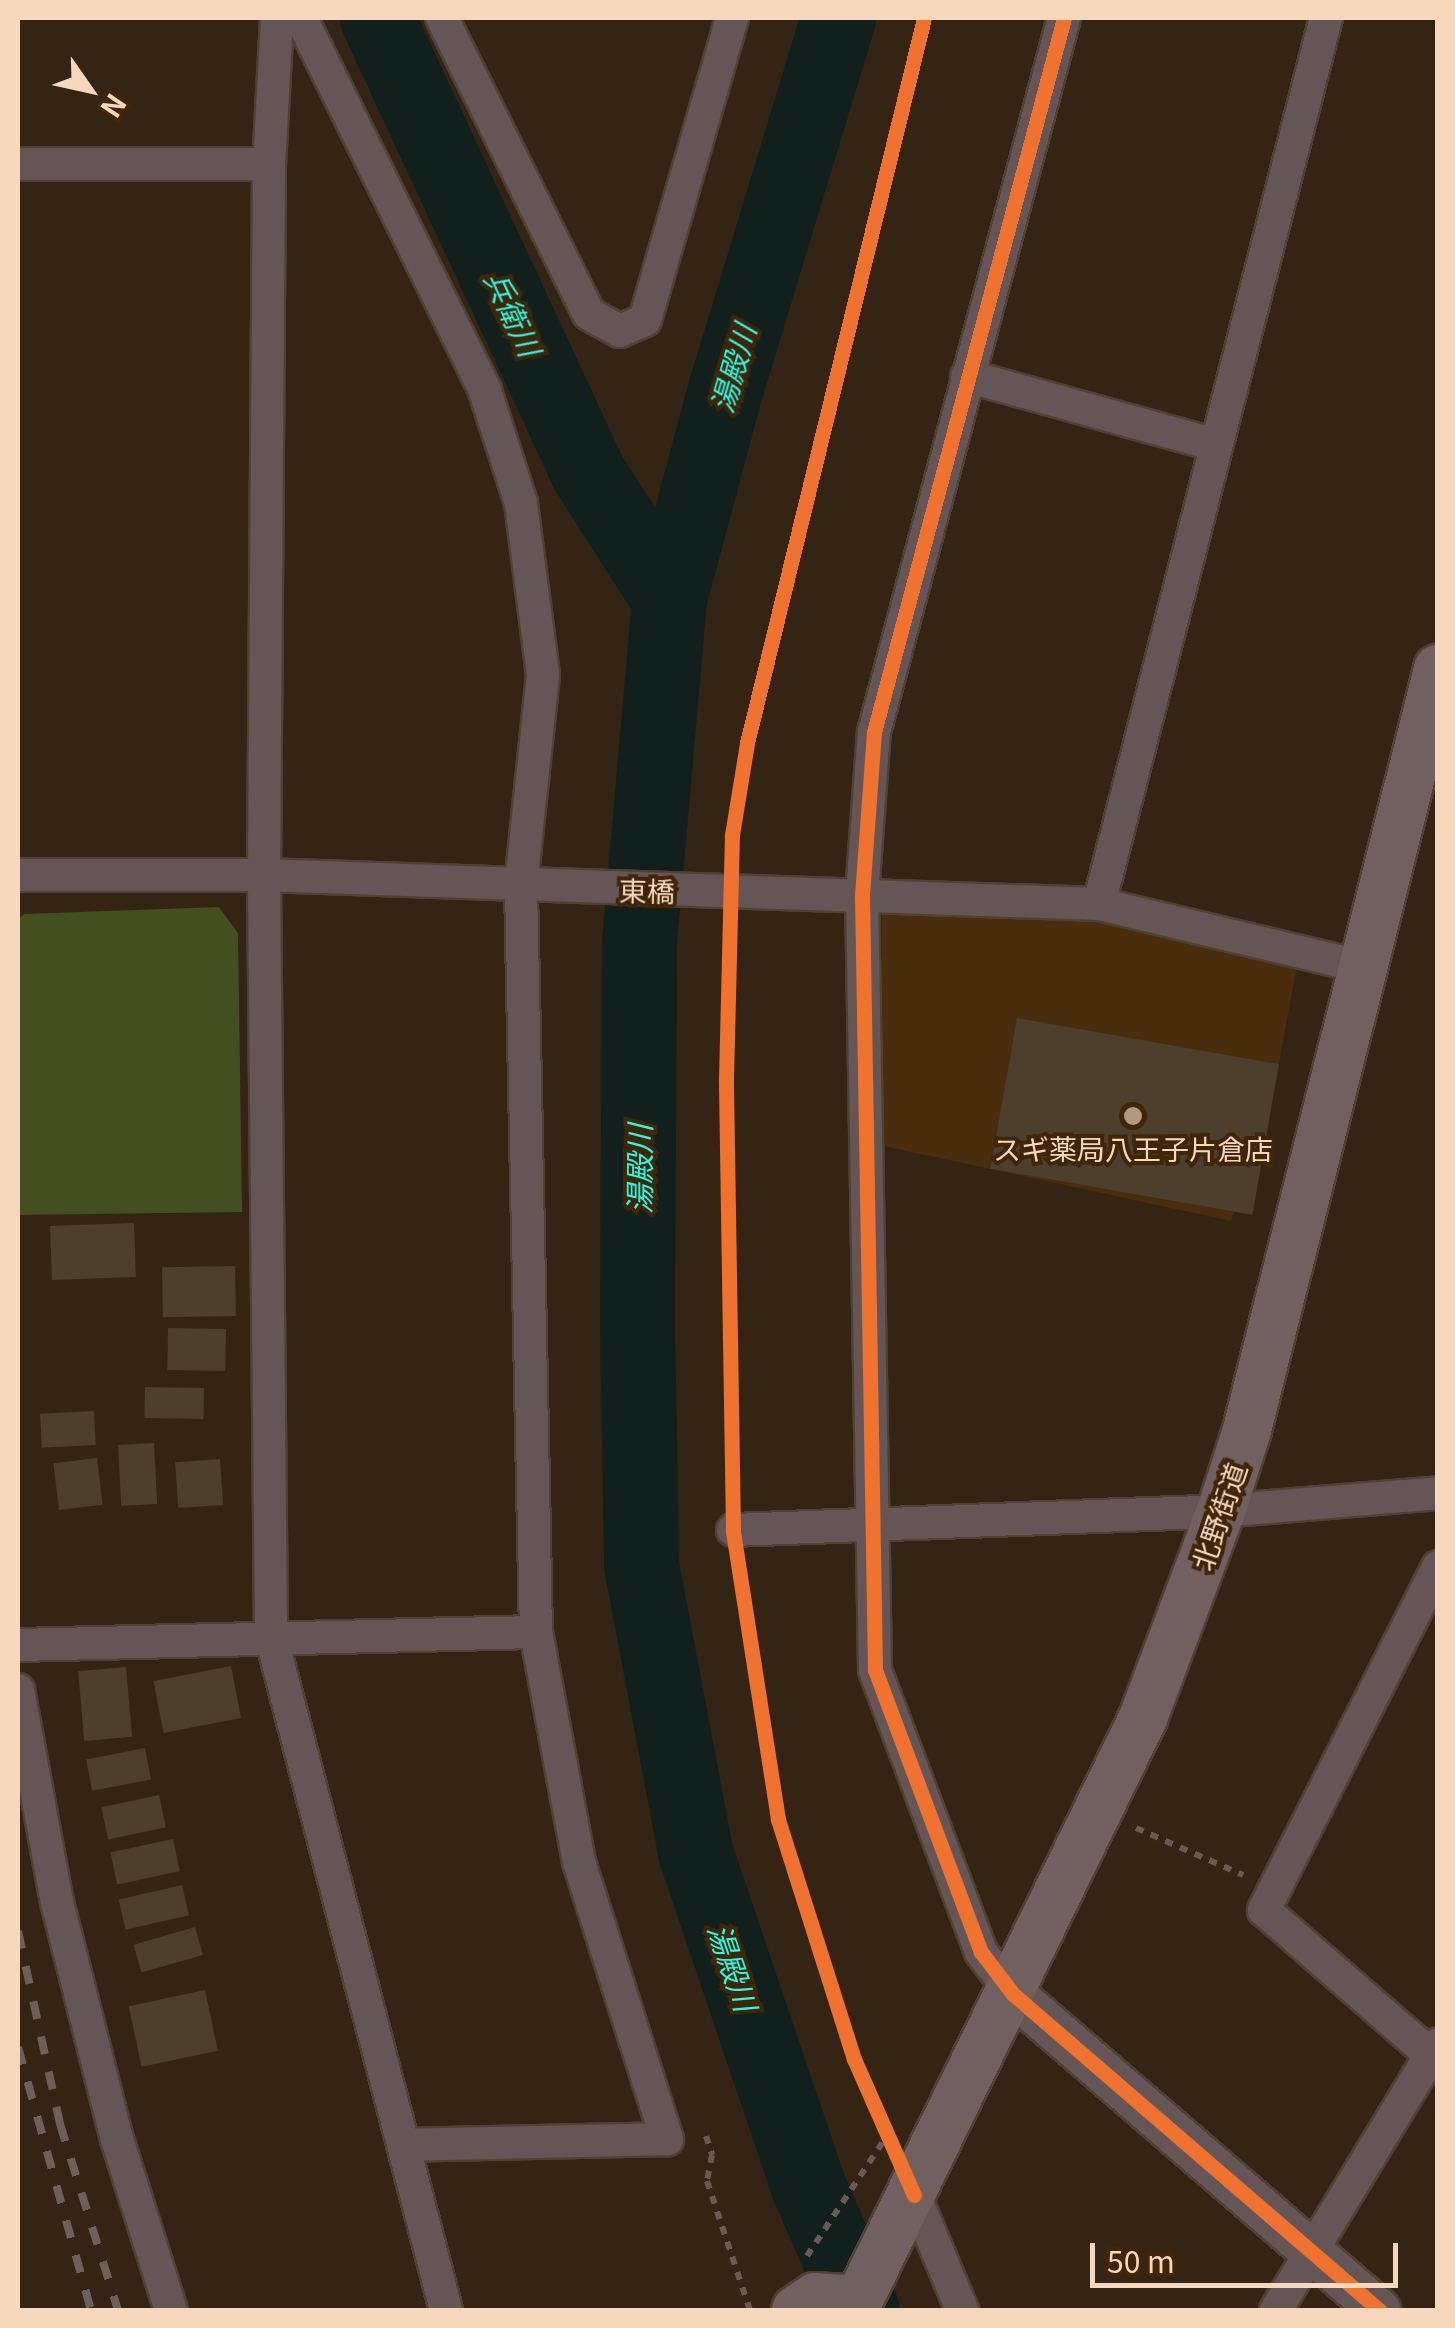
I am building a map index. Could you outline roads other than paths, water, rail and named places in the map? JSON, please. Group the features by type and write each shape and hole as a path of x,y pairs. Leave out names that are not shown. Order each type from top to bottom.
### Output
{"main road":[{"name":"北野街道","path":"856,2305 1013,1994 1143,1718 1221,1511 1248,1430 1438,669"},
{"path":"796,2310 815,2297 856,2305"}],"street":[{"path":"277,18 269,164 264,875 271,1636 446,2310"},
{"path":"302,18 486,392 521,504 542,675 521,886 536,1632 579,1862 668,2139 404,2146"},
{"path":"442,18 589,314 620,331 645,320 732,18"},
{"path":"1064,18 874,732 862,894 875,1670 981,1952 1013,1994 1379,2310"},
{"path":"1099,904 1326,18"},
{"path":"18,164 269,164"},
{"path":"967,376 1215,445"},
{"name":"東橋","path":"18,875 264,875 1099,904 1364,967"},
{"path":"733,1530 1221,1511 1438,1493"},
{"path":"1276,2310 1309,2250 1435,2054 1273,1922 1264,1910 1272,1888 1433,1589"},
{"path":"18,1645 536,1632"},
{"path":"18,1690 62,1920 117,2139 172,2310"},
{"path":"910,2200 962,2310"}],"waterway":[{"name":"兵衛川","path":"377,18 587,471 669,599"},
{"name":"湯殿川","path":"838,18 726,386 669,599 639,939 637,1324 641,1565 695,1852 808,2186 862,2310"}],"railway":[{"path":"18,1931 60,2124 118,2310"},
{"path":"18,2047 91,2310"}],"place":[{"name":"スギ薬局八王子片倉店","path":"1133,1116"}]}
